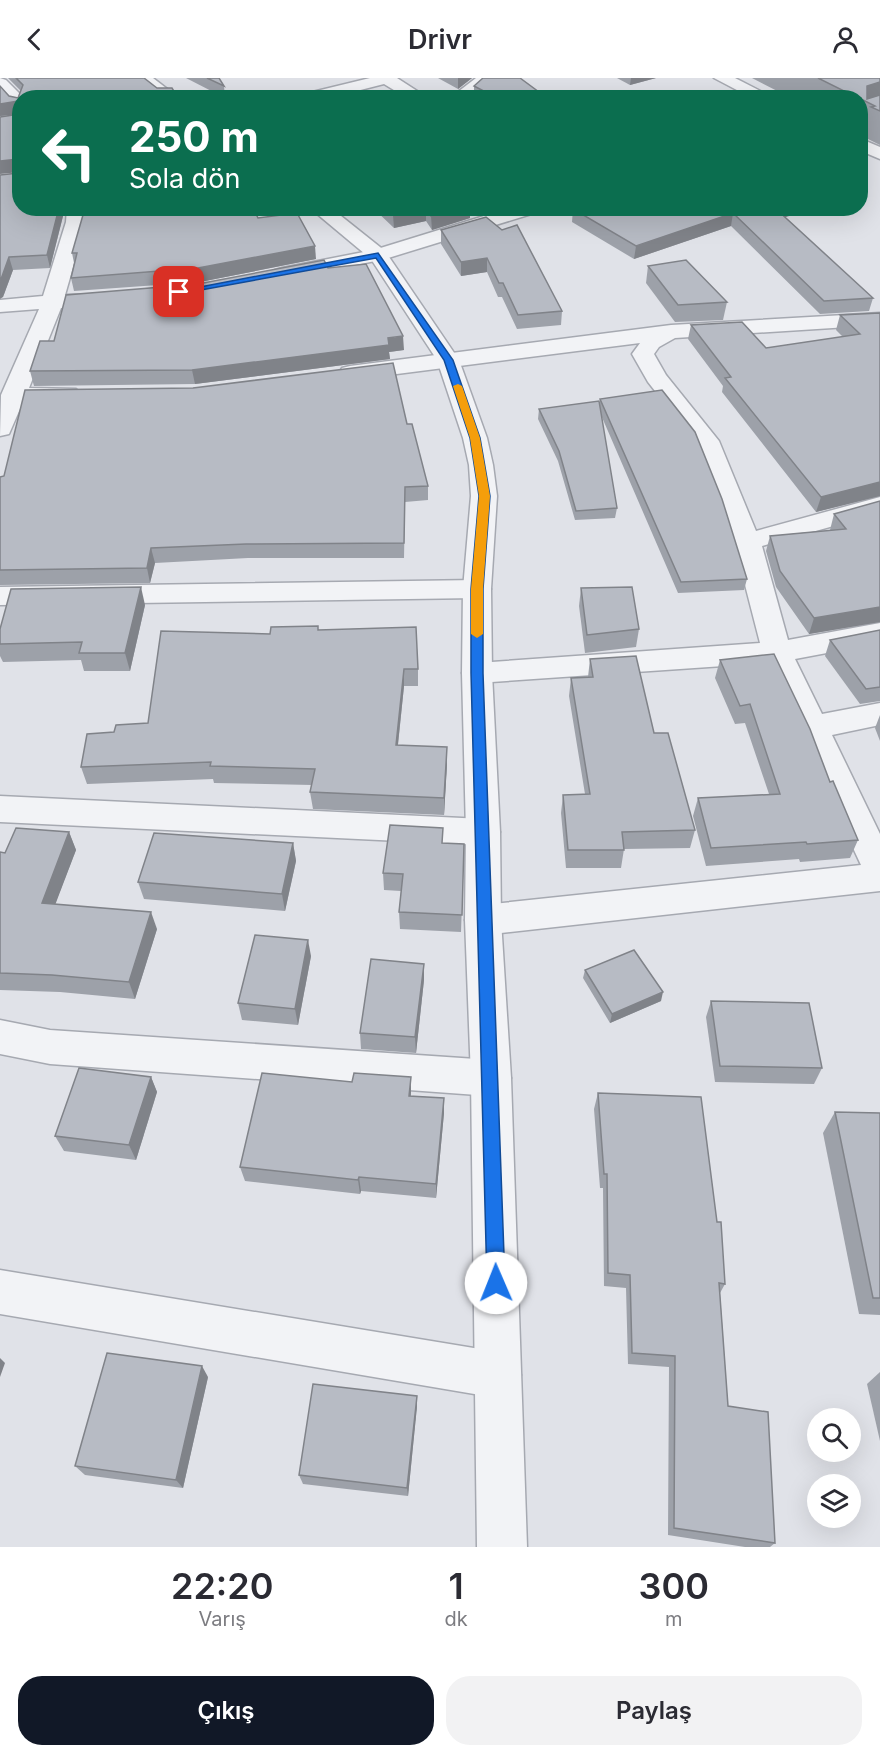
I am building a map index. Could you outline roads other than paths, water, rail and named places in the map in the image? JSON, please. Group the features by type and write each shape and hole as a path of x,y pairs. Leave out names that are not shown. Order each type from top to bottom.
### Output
{"street":[{"path":"143,78 160,90"},
{"path":"338,90 385,78 406,90"},
{"path":"469,90 486,78"},
{"path":"722,78 748,90"},
{"path":"0,83 12,95"},
{"path":"0,429 52,303 76,216"},
{"path":"82,216 98,219"},
{"path":"329,216 378,255 448,360 475,438 481,465 484,496 477,589 477,673 483,832 483,920 491,1078 502,1547"},
{"path":"267,277 378,255 505,216"},
{"path":"0,306 131,296"},
{"path":"333,375 671,332 880,319"},
{"path":"671,332 651,342 643,354 656,377 707,441 747,542 777,652 815,727 880,869"},
{"path":"13,395 93,394"},
{"path":"747,542 880,505"},
{"path":"0,596 477,589"},
{"path":"477,673 777,652 880,633"},
{"path":"815,727 880,714"},
{"path":"0,810 483,832"},
{"path":"483,920 880,877"},
{"path":"0,1036 50,1047 491,1078"},
{"path":"0,1292 498,1375"}]}
